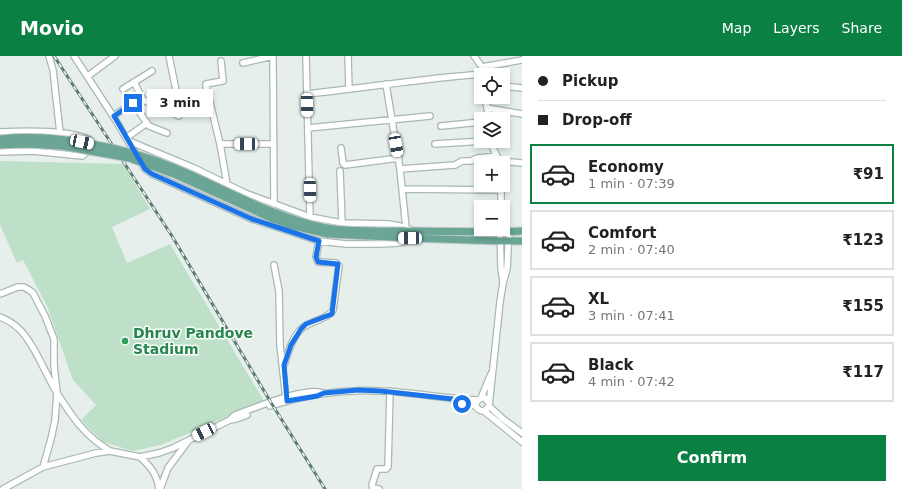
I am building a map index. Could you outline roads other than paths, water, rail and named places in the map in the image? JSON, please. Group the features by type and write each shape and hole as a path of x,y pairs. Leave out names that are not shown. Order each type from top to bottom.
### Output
{"main road":[{"path":"0,139 38,138 82,142 158,161 261,208 308,224 346,230 410,233 500,241 522,241"},
{"path":"0,145 56,145 129,158 174,174 273,219 289,225 328,234 474,231"},
{"path":"510,231 522,230"}],"street":[{"path":"50,56 60,133"},
{"path":"74,56 114,116 145,169 152,174 253,217 319,241 346,244 388,244 399,243 410,233"},
{"path":"88,76 116,56"},
{"path":"134,82 143,100 176,116 179,116 180,114 169,56"},
{"path":"243,63 273,56 272,144 274,204"},
{"path":"306,56 310,217"},
{"path":"348,56 348,89"},
{"path":"474,56 482,67 522,60"},
{"path":"220,61 223,81 206,84 206,86 220,144 227,184"},
{"path":"123,89 152,70"},
{"path":"307,94 386,84 474,76"},
{"path":"386,84 410,233"},
{"path":"510,87 522,88"},
{"path":"114,116 133,103 143,100"},
{"path":"133,103 147,123 154,129 167,132"},
{"path":"486,104 488,112"},
{"path":"487,108 522,114"},
{"path":"308,128 430,116"},
{"path":"128,139 147,123"},
{"path":"441,126 474,123"},
{"path":"0,132 60,133 78,136 89,140 87,152 82,156 33,151 0,152"},
{"path":"32,132 41,140 39,147 33,151"},
{"path":"128,139 194,168 260,201 274,204 310,217 342,223 389,224 410,233"},
{"path":"435,144 474,142"},
{"path":"220,144 272,144"},
{"path":"341,148 343,163 345,165 399,158"},
{"path":"400,169 455,165 462,161 474,160"},
{"path":"510,161 522,163"},
{"path":"340,171 342,223"},
{"path":"402,189 474,188"},
{"path":"500,236 503,282"},
{"path":"487,406 493,370 503,282 508,269 508,236"},
{"path":"284,365 291,345 301,329 312,321 329,315 333,310 339,266 336,263 318,262 316,257 319,241"},
{"path":"274,265 279,291 280,345 284,365 286,399"},
{"path":"0,294 18,287 24,287 33,293 53,335 57,393 54,429 43,467"},
{"path":"0,317 10,322 27,338 57,393 87,435 110,451 140,457 167,450 230,420 235,415 286,399 316,392 324,393 358,390 390,391 453,399 462,404 485,398 487,406 522,442"},
{"path":"487,406 480,410 478,401 493,370"},
{"path":"379,489 373,488 372,485 377,468 386,469 388,466 390,391"},
{"path":"487,406 522,433"},
{"path":"160,489 168,468 190,438"},
{"path":"3,489 43,467 110,451"},
{"path":"140,457 154,472 158,479 160,489"}],"railway":[{"path":"54,56 172,236 270,401 325,489"}],"place":[{"name":"Dhruv Pandove Stadium","path":"125,341"}]}
